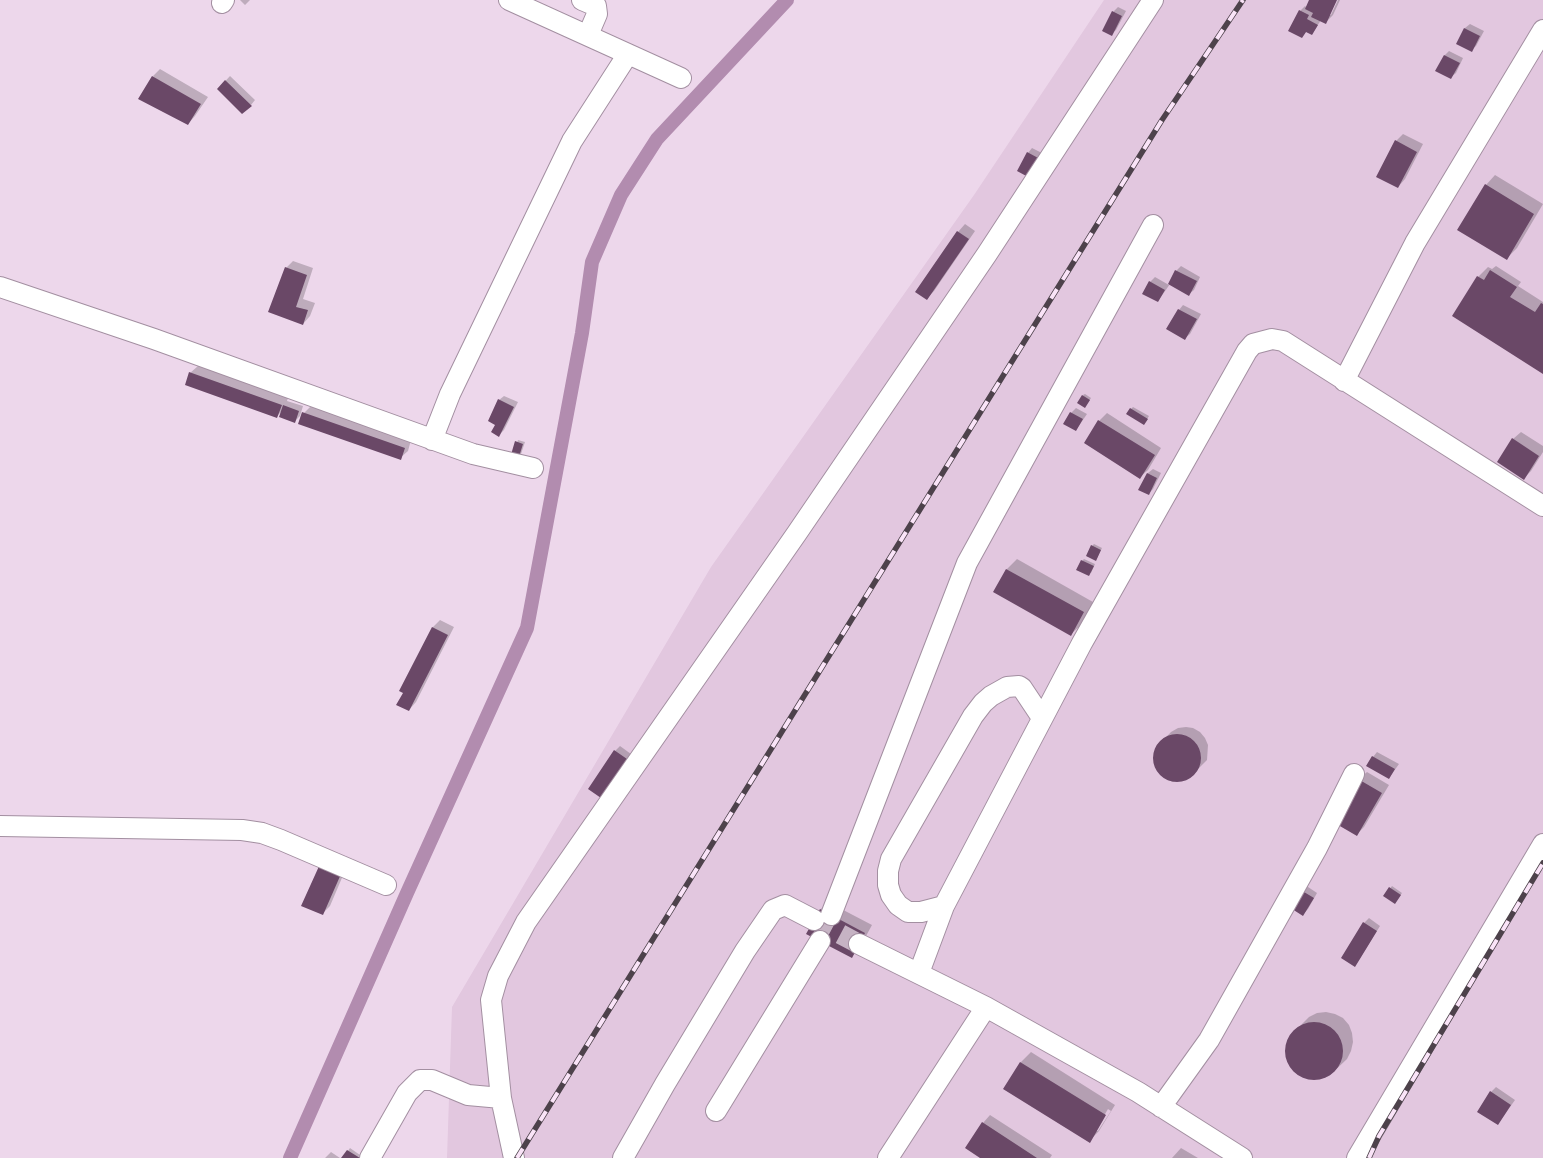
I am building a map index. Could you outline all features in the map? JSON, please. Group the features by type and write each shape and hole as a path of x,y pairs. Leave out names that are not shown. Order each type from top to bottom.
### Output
{"street":[{"path":"509,0 682,78"},
{"path":"582,0 596,6 597,14 588,35"},
{"path":"514,1158 501,1098 491,1000 498,976 526,922 797,532 981,262 1153,0"},
{"path":"1344,381 1415,243 1543,30"},
{"path":"432,440 450,394 572,141 628,54"},
{"path":"623,1158 664,1084 740,959 773,910 785,905 822,917 966,564 1153,225"},
{"path":"0,287 154,339 473,454 533,468"},
{"path":"919,973 944,906 1042,718 1082,643 1247,351 1253,344 1272,339 1283,341 1543,506"},
{"path":"944,906 921,912 908,912 898,905 891,895 888,885 888,871 891,859 973,716 983,703 1008,687 1019,686 1042,718"},
{"path":"1161,1107 1209,1040 1317,848 1354,774"},
{"path":"0,826 242,830 262,833 386,884"},
{"path":"1357,1158 1543,844"},
{"path":"716,1112 820,941"},
{"path":"859,944 986,1007 1138,1092 1242,1158"},
{"path":"888,1158 986,1007"},
{"path":"370,1158 407,1093 420,1080 432,1080 468,1095 501,1098"}],"shaded area":[{"path":"1104,0 1543,0 1543,1158 447,1158 452,1007 711,567 974,195"}],"building":[{"path":"1309,0 1337,0 1326,24 1311,17 1313,13 1305,9"},
{"path":"1299,10 1309,15 1307,19 1318,25 1312,35 1306,32 1302,38 1288,31"},
{"path":"1112,11 1122,16 1112,36 1102,31"},
{"path":"1464,28 1480,36 1472,52 1456,44"},
{"path":"1444,55 1460,63 1451,79 1435,71"},
{"path":"152,76 201,104 188,125 138,99"},
{"path":"225,80 252,106 242,114 217,89"},
{"path":"1395,140 1417,152 1398,188 1376,177"},
{"path":"1027,152 1040,159 1030,178 1017,171"},
{"path":"1485,184 1534,214 1507,260 1457,230"},
{"path":"957,231 969,239 927,300 915,292"},
{"path":"285,267 307,275 296,307 308,310 303,325 268,312"},
{"path":"1175,270 1197,281 1189,296 1168,284"},
{"path":"1490,270 1517,287 1510,297 1535,312 1541,303 1543,304 1543,374 1452,316 1477,276 1484,280"},
{"path":"1149,281 1165,290 1158,302 1142,294"},
{"path":"1178,309 1197,319 1185,340 1166,329"},
{"path":"189,372 282,405 277,418 185,385"},
{"path":"1082,395 1090,400 1085,408 1077,403"},
{"path":"498,399 514,407 499,437 491,432 495,425 488,421"},
{"path":"283,405 299,411 295,423 279,417"},
{"path":"1130,408 1148,419 1144,425 1126,414"},
{"path":"302,412 405,448 401,460 298,424"},
{"path":"1070,412 1083,419 1076,431 1063,424"},
{"path":"1098,420 1155,455 1140,479 1084,443"},
{"path":"1512,438 1539,456 1524,480 1497,462"},
{"path":"515,441 523,444 518,460 510,458"},
{"path":"1147,473 1157,478 1149,495 1138,490"},
{"path":"1091,545 1101,550 1096,561 1086,556"},
{"path":"1081,560 1094,566 1089,576 1076,570"},
{"path":"1006,569 1084,612 1071,636 993,592"},
{"path":"432,627 448,635 409,711 396,705 403,693 399,691"},
{"path":"1172,734 1182,734 1191,738 1197,744 1200,749 1200,767 1191,778 1182,782 1172,782 1163,778 1157,772 1153,763 1153,753 1157,744 1163,738"},
{"path":"614,750 627,759 601,798 588,789"},
{"path":"1372,756 1395,769 1389,779 1366,766"},
{"path":"1358,779 1382,793 1357,836 1333,822"},
{"path":"320,864 341,874 323,915 301,906"},
{"path":"1389,887 1401,895 1395,904 1383,896"},
{"path":"1299,889 1314,898 1303,916 1289,907"},
{"path":"820,909 865,933 852,958 806,934"},
{"path":"1363,922 1377,931 1355,967 1341,958"},
{"path":"1308,1022 1320,1022 1335,1030 1343,1045 1343,1057 1335,1072 1320,1080 1308,1080 1293,1072 1285,1057 1285,1045 1293,1030"},
{"path":"1020,1062 1106,1115 1090,1143 1003,1089"},
{"path":"1490,1091 1511,1105 1498,1125 1477,1112"},
{"path":"982,1122 1037,1158 980,1158 965,1148"},
{"path":"347,1150 360,1158 341,1158"}],"waterway":[{"path":"290,1158 527,628 582,333 592,262 621,195 657,139 787,0"}],"tunnel":[{"path":"814,920 859,944"}],"railway":[{"path":"517,1158 1162,120 1243,0"},
{"path":"1369,1158 1379,1136 1543,863"}]}
